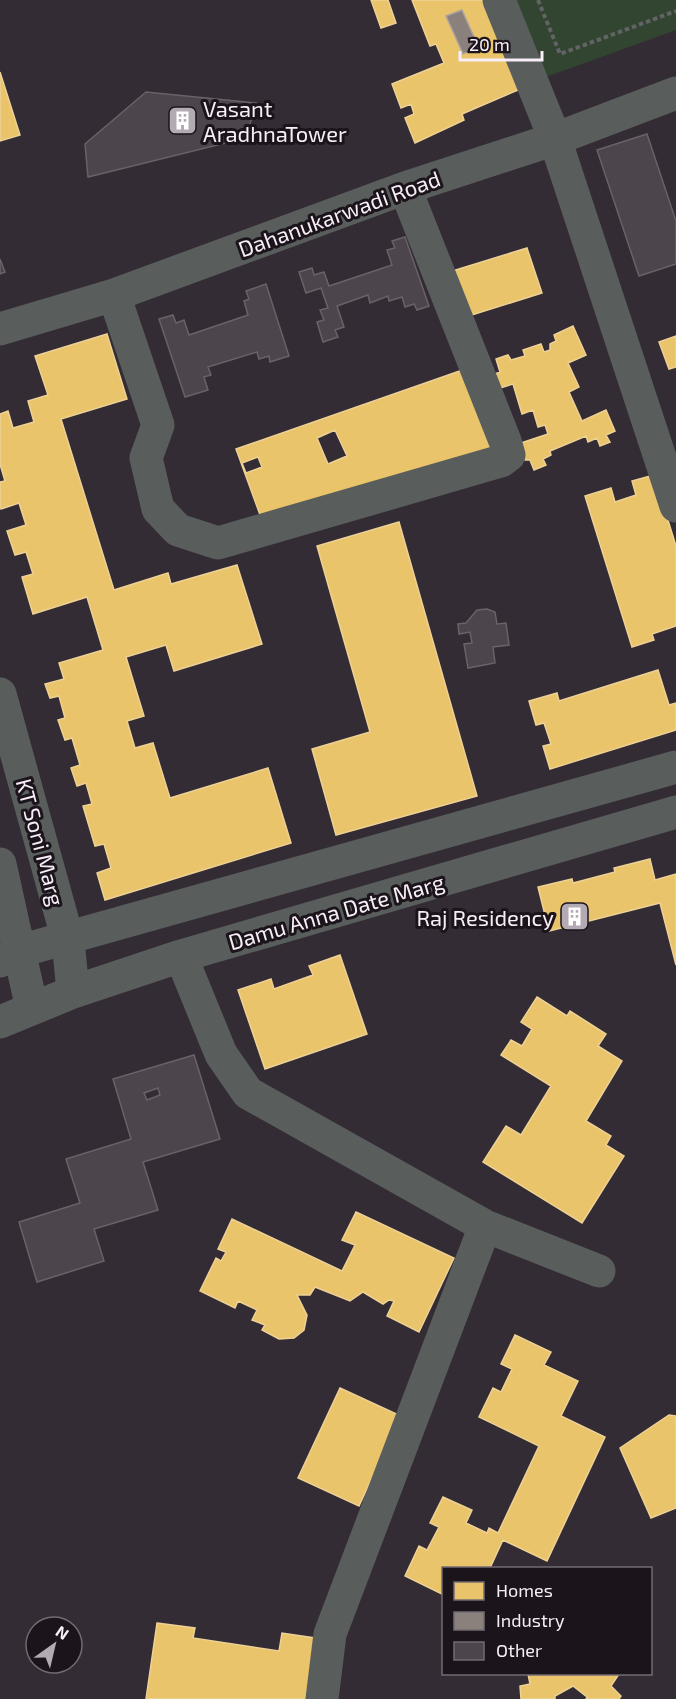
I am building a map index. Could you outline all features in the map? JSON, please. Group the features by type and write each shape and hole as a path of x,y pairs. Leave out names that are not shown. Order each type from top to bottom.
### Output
{"street":[{"path":"499,0 555,139 676,506"},
{"name":"Dahanukarwadi Road","path":"0,329 114,295 405,188 555,139 676,93"},
{"path":"114,295 158,425 146,458 158,509 178,530 218,543 501,462 509,455 505,441 405,188"},
{"name":"KT Soni Marg","path":"0,694 68,940 73,992"},
{"name":"Damu Anna Date Marg","path":"10,956 676,767"},
{"name":"Damu Anna Date Marg","path":"0,1022 73,992 181,956 676,812"},
{"name":"KT Soni Marg","path":"0,864 10,956 32,1009"},
{"path":"181,956 221,1054 248,1093 484,1226 599,1271"},
{"path":"322,1699 330,1634 484,1226"}],"path":[{"path":"538,0 560,54 676,11"}],"green space":[{"path":"516,0 676,0 676,30 546,77"}],"building: Homes":[{"path":"371,0 388,0 396,23 381,28"},
{"path":"412,0 484,0 518,90 462,114 464,120 415,143 405,118 414,114 411,104 401,108 392,84 444,63 436,44 430,46"},
{"path":"0,72 20,135 0,141"},
{"path":"527,248 542,293 462,318 449,272"},
{"path":"573,326 586,355 568,363 579,387 569,392 582,421 606,410 615,431 606,435 610,442 600,446 597,438 588,442 586,436 550,451 551,455 543,459 546,465 534,470 530,460 525,460 518,444 548,434 545,425 538,427 533,410 522,414 513,384 500,388 495,374 500,372 496,359 508,355 511,360 525,356 523,350 541,344 544,352 550,350 550,344 556,341 554,335"},
{"path":"107,334 127,399 61,419 114,590 168,573 171,584 237,565 262,644 174,671 166,645 126,657 144,716 127,721 135,748 153,743 170,798 268,768 291,843 105,900 97,873 111,868 104,844 95,846 83,806 92,804 86,783 77,786 71,768 80,765 72,738 65,740 58,720 65,718 59,696 50,698 45,684 64,679 59,663 103,650 87,597 33,614 22,577 33,574 26,552 15,555 7,531 26,525 19,503 1,509 0,506 0,482 5,481 0,464 0,414 8,411 13,428 34,422 28,401 48,395 35,356"},
{"path":"676,336 676,367 669,369 659,342"},
{"path":"474,366 505,451 263,523 236,449","holes":["335,430 347,456 328,464 317,438","258,457 262,467 246,473 242,463"]},
{"path":"654,475 676,546 676,626 652,634 654,640 632,647 585,496 611,488 615,502 636,495 632,481"},
{"path":"399,522 477,796 336,835 312,749 370,732 317,546"},
{"path":"658,670 669,705 676,703 676,730 550,769 543,746 551,744 544,723 536,725 529,701 557,693 559,701"},
{"name":"Raj Residency","path":"650,859 655,880 676,874 676,965 660,903 549,931 538,887 572,879 573,883 615,872 614,868"},
{"path":"340,955 367,1034 265,1069 238,990 271,979 274,989 313,975 309,966"},
{"path":"537,997 567,1016 570,1011 606,1034 598,1046 622,1061 586,1121 611,1136 606,1145 624,1156 582,1223 483,1162 506,1126 521,1135 551,1086 501,1055 511,1040 522,1046 532,1029 521,1022"},
{"path":"356,1212 454,1258 419,1332 387,1316 394,1301 389,1300 383,1304 363,1292 350,1301 315,1287 310,1295 297,1295 307,1315 304,1330 294,1338 279,1339 262,1330 265,1325 252,1320 257,1310 238,1301 235,1308 200,1291 216,1258 221,1261 226,1252 218,1249 232,1219 342,1271 355,1245 342,1240"},
{"path":"515,1335 551,1352 544,1365 578,1381 561,1416 605,1437 547,1561 503,1540 490,1567 442,1567 442,1594 405,1576 419,1546 427,1550 439,1527 430,1523 443,1497 472,1510 466,1523 487,1533 489,1528 498,1533 539,1446 479,1417 493,1388 501,1392 512,1369 501,1364"},
{"path":"340,1388 401,1416 359,1506 298,1478"},
{"path":"669,1415 676,1416 676,1508 651,1518 620,1448"},
{"path":"157,1623 195,1628 193,1638 279,1651 282,1633 315,1638 306,1699 146,1699"},
{"path":"528,1675 618,1675 611,1686 621,1696 619,1699 586,1699 587,1697 573,1686 555,1696 555,1699 521,1699 520,1686 530,1684"}],"building: Industry":[{"path":"462,10 478,46 463,54 446,16"}],"building: Other":[{"name":"Vasant AradhnaTower","path":"146,92 256,103 246,138 88,177 85,144"},
{"path":"647,134 676,221 676,264 639,276 597,150"},
{"path":"405,237 429,306 417,310 414,304 405,307 402,297 389,301 388,296 370,303 368,295 337,306 344,327 335,330 338,337 323,342 317,322 324,320 320,310 328,308 321,288 306,293 299,272 312,268 314,275 324,272 329,286 392,265 387,250 395,248 392,241"},
{"path":"0,259 5,272 0,274"},
{"path":"266,284 289,356 270,362 269,356 259,359 257,352 208,367 211,375 204,377 208,390 185,397 159,319 173,315 176,323 184,320 189,335 248,315 244,301 249,299 246,291"},
{"path":"487,609 495,612 497,624 506,623 509,645 493,647 495,663 468,668 464,644 472,643 470,632 459,634 458,624 466,623 477,610"},
{"path":"194,1055 220,1139 143,1162 158,1210 94,1229 104,1261 37,1282 19,1222 80,1203 66,1159 131,1139 113,1079","holes":["158,1088 160,1095 147,1100 144,1093"]}],"place":[{"name":"Vasant AradhnaTower","path":"182,121"},
{"name":"Raj Residency","path":"575,917"}]}
